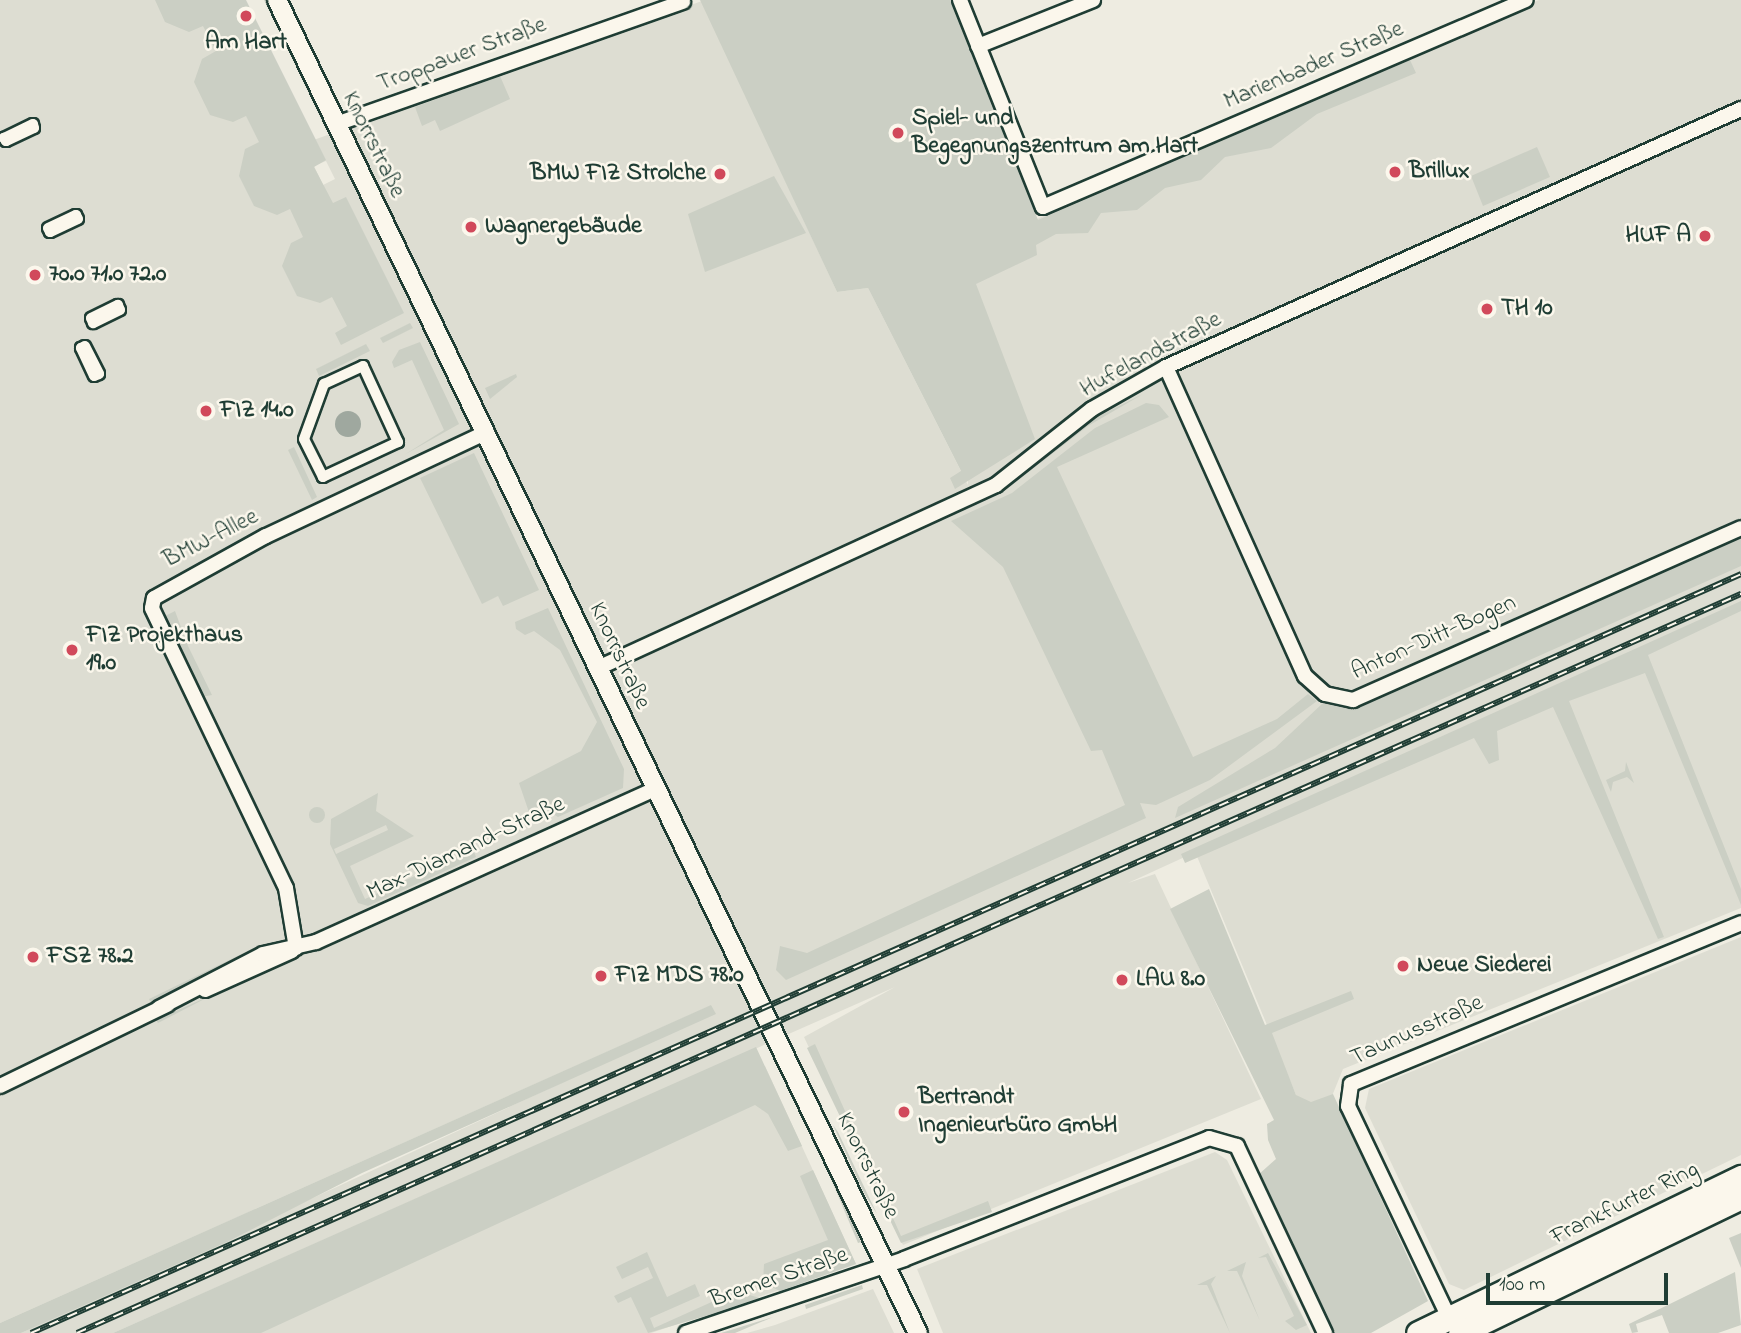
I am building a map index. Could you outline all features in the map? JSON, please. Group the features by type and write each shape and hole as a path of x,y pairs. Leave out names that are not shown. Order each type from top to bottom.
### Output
{"main road":[{"name":"Frankfurter Ring","path":"1455,1328 1741,1177"},
{"name":"Frankfurter Ring","path":"1418,1333 1455,1328 1741,1198"}],"street":[{"path":"960,0 978,46 1093,0"},
{"name":"Marienbader Straße","path":"978,46 1043,207 1526,0"},
{"name":"Knorrstraße","path":"280,1 336,124 487,432 655,789 918,1333"},
{"name":"Troppauer Straße","path":"336,124 683,2"},
{"name":"Hufelandstraße","path":"598,668 996,485 1092,408 1166,367 1741,109"},
{"path":"363,366 398,442 323,477 304,439 324,384 363,366"},
{"name":"Anton-Ditt-Bogen","path":"1166,367 1305,676 1325,694 1353,700 1741,528"},
{"name":"BMW-Allee","path":"296,948 286,888 152,608 154,598 255,542 487,432"},
{"name":"Max-Diamand-Straße","path":"0,1086 159,1008 246,961 296,948 655,789"},
{"name":"Taunusstraße","path":"1455,1328 1348,1106 1351,1084 1741,923"},
{"name":"Bremer Straße","path":"686,1333 887,1265 1209,1138 1223,1139 1237,1146 1325,1333"}],"shaded area":[{"path":"0,0 200,0 280,152 702,1 837,292 868,288 968,485 962,259 1039,218 1539,0 1741,0 1741,602 1128,883 1155,874 1261,1099 903,1245 804,1037 895,987 113,1333 21,1333 572,1078 712,1005 0,1323","holes":["326,161 335,179 323,185 314,166"]},
{"path":"155,0 246,0 326,160 314,167 333,203 346,197 404,313 341,345 335,333 347,326 332,297 320,303 297,296 282,266 291,243 303,237 290,209 277,215 254,206 239,176 245,149 259,142 246,116 233,122 210,115 194,82 202,59 216,51 203,26 189,32 165,22"},
{"path":"264,0 269,0 330,127 326,129"},
{"path":"700,0 952,0 1038,220 1410,60 1416,73 1317,114 1271,148 1225,157 1201,180 1165,188 1137,210 1101,213 1088,233 1056,234 1036,245 1037,255 976,284 1035,439 955,489 950,478 961,471 868,288 837,292"},
{"path":"500,76 510,99 440,131 435,120 422,126 415,107"},
{"path":"1537,147 1550,177 1483,206 1471,176"},
{"path":"774,176 806,233 705,272 688,214"},
{"path":"410,323 413,328 383,343 380,338"},
{"path":"420,342 459,424 404,455 444,430 412,360 394,368 392,362 399,350"},
{"path":"366,344 370,351 319,376 316,369"},
{"path":"516,374 517,377 490,399 485,388"},
{"path":"1143,394 1088,426 1008,488 1095,418"},
{"path":"1146,403 1159,405 1169,417 1057,467 1193,757 1277,719 1308,694 1317,701 1210,780 1156,805 1140,803 1146,818 786,980 776,970 780,946 807,953 1125,805 1102,750 1091,751 1003,567 951,521 1012,493 1095,428"},
{"path":"348,411 358,414 361,424 358,434 348,437 338,434 335,424 338,414"},
{"path":"294,447 317,497 312,500 288,450"},
{"path":"474,453 539,590 503,606 498,596 482,604 420,478"},
{"path":"1741,537 1741,566 1175,818 1178,807 1275,748 1323,703 1365,703"},
{"path":"1741,601 1741,611 1648,655 1741,889 1741,905 1645,673 1569,701 1664,937 1658,939 1553,707 1497,731 1499,760 1489,764 1474,738 1185,863 1181,854"},
{"path":"1741,605 1741,908 1343,1069 1332,1096 1301,1107 1196,854"},
{"path":"548,608 624,769 623,788 558,817 548,811 531,818 519,783 581,751 597,722 560,650 534,631 525,635 516,629 515,622"},
{"path":"175,611 188,646 212,695 201,697 163,617"},
{"path":"1626,762 1634,783 1627,777 1613,782 1611,792 1606,780 1625,771"},
{"path":"378,793 376,811 414,836 350,866 365,899 473,849 476,857 368,906 358,903 330,844 331,819","holes":["386,825 388,830 336,854 334,849"]},
{"path":"317,807 323,809 323,821 317,823 311,821 309,815 311,809"},
{"path":"1209,889 1265,1025 1351,991 1354,999 1272,1033 1296,1095 1311,1102 1333,1094 1428,1301 1371,1333 1334,1333 1258,1175 1276,1159 1268,1140 1267,1124 1274,1120 1170,909"},
{"path":"1741,937 1741,1155 1464,1290 1449,1284 1365,1108 1369,1089"},
{"path":"256,947 257,951 151,1003 149,999"},
{"path":"216,993 158,1023 156,1020"},
{"path":"711,1005 716,1014 362,1173 227,1242 21,1333 0,1333 0,1323"},
{"path":"815,1044 901,1236 988,1201 992,1212 901,1243 807,1048"},
{"path":"756,1047 802,1146 788,1151 768,1114 755,1105 261,1333 113,1333"},
{"path":"765,1066 856,1264 651,1333 192,1333"},
{"path":"833,1125 838,1132 877,1214 864,1193"},
{"path":"1215,1152 1227,1160 1311,1333 943,1333 917,1269"},
{"path":"826,1167 832,1177 861,1242 858,1243"},
{"path":"813,1170 856,1264 780,1291 763,1283 764,1264 828,1240 800,1176"},
{"path":"1741,1233 1741,1268 1729,1238"},
{"path":"647,1252 667,1297 695,1284 700,1296 650,1318 654,1328 736,1291 763,1299 648,1333 631,1297 618,1303 614,1296 653,1278 648,1267 622,1279 616,1267"},
{"path":"1268,1253 1307,1325 1296,1330 1285,1321 1294,1316 1266,1257 1258,1258"},
{"path":"1246,1262 1242,1276 1260,1321 1237,1271 1227,1271"},
{"path":"1735,1272 1741,1325 1718,1333 1669,1333 1662,1315 1636,1324 1638,1332 1632,1333 1629,1324"},
{"path":"1216,1276 1211,1284 1230,1333 1207,1285 1197,1285"},
{"path":"862,1285 863,1289 806,1309 805,1305"},
{"path":"873,1289 894,1333 747,1333 775,1325"},
{"path":"773,1317 735,1333 721,1333"}],"railway":[{"path":"31,1333 1741,574"},
{"path":"77,1333 1741,594"}],"place":[{"name":"Am Hart","path":"246,16"},
{"name":"Spiel- und Begegnungszentrum am Hart","path":"898,133"},
{"name":"Brillux","path":"1395,172"},
{"name":"BMW FIZ Strolche","path":"720,174"},
{"name":"Wagnergebäude","path":"471,227"},
{"name":"HUF A","path":"1705,236"},
{"name":"70.0 71.0 72.0","path":"35,275"},
{"name":"TH 10","path":"1487,309"},
{"name":"FIZ 14.0","path":"206,411"},
{"name":"FIZ Projekthaus 19.0","path":"72,650"},
{"name":"FSZ 78.2","path":"33,957"},
{"name":"Neue Siederei","path":"1403,966"},
{"name":"FIZ MDS 78.0","path":"601,976"},
{"name":"LAU 8.0","path":"1122,980"},
{"name":"Bertrandt Ingenieurbüro GmbH","path":"904,1112"}]}
